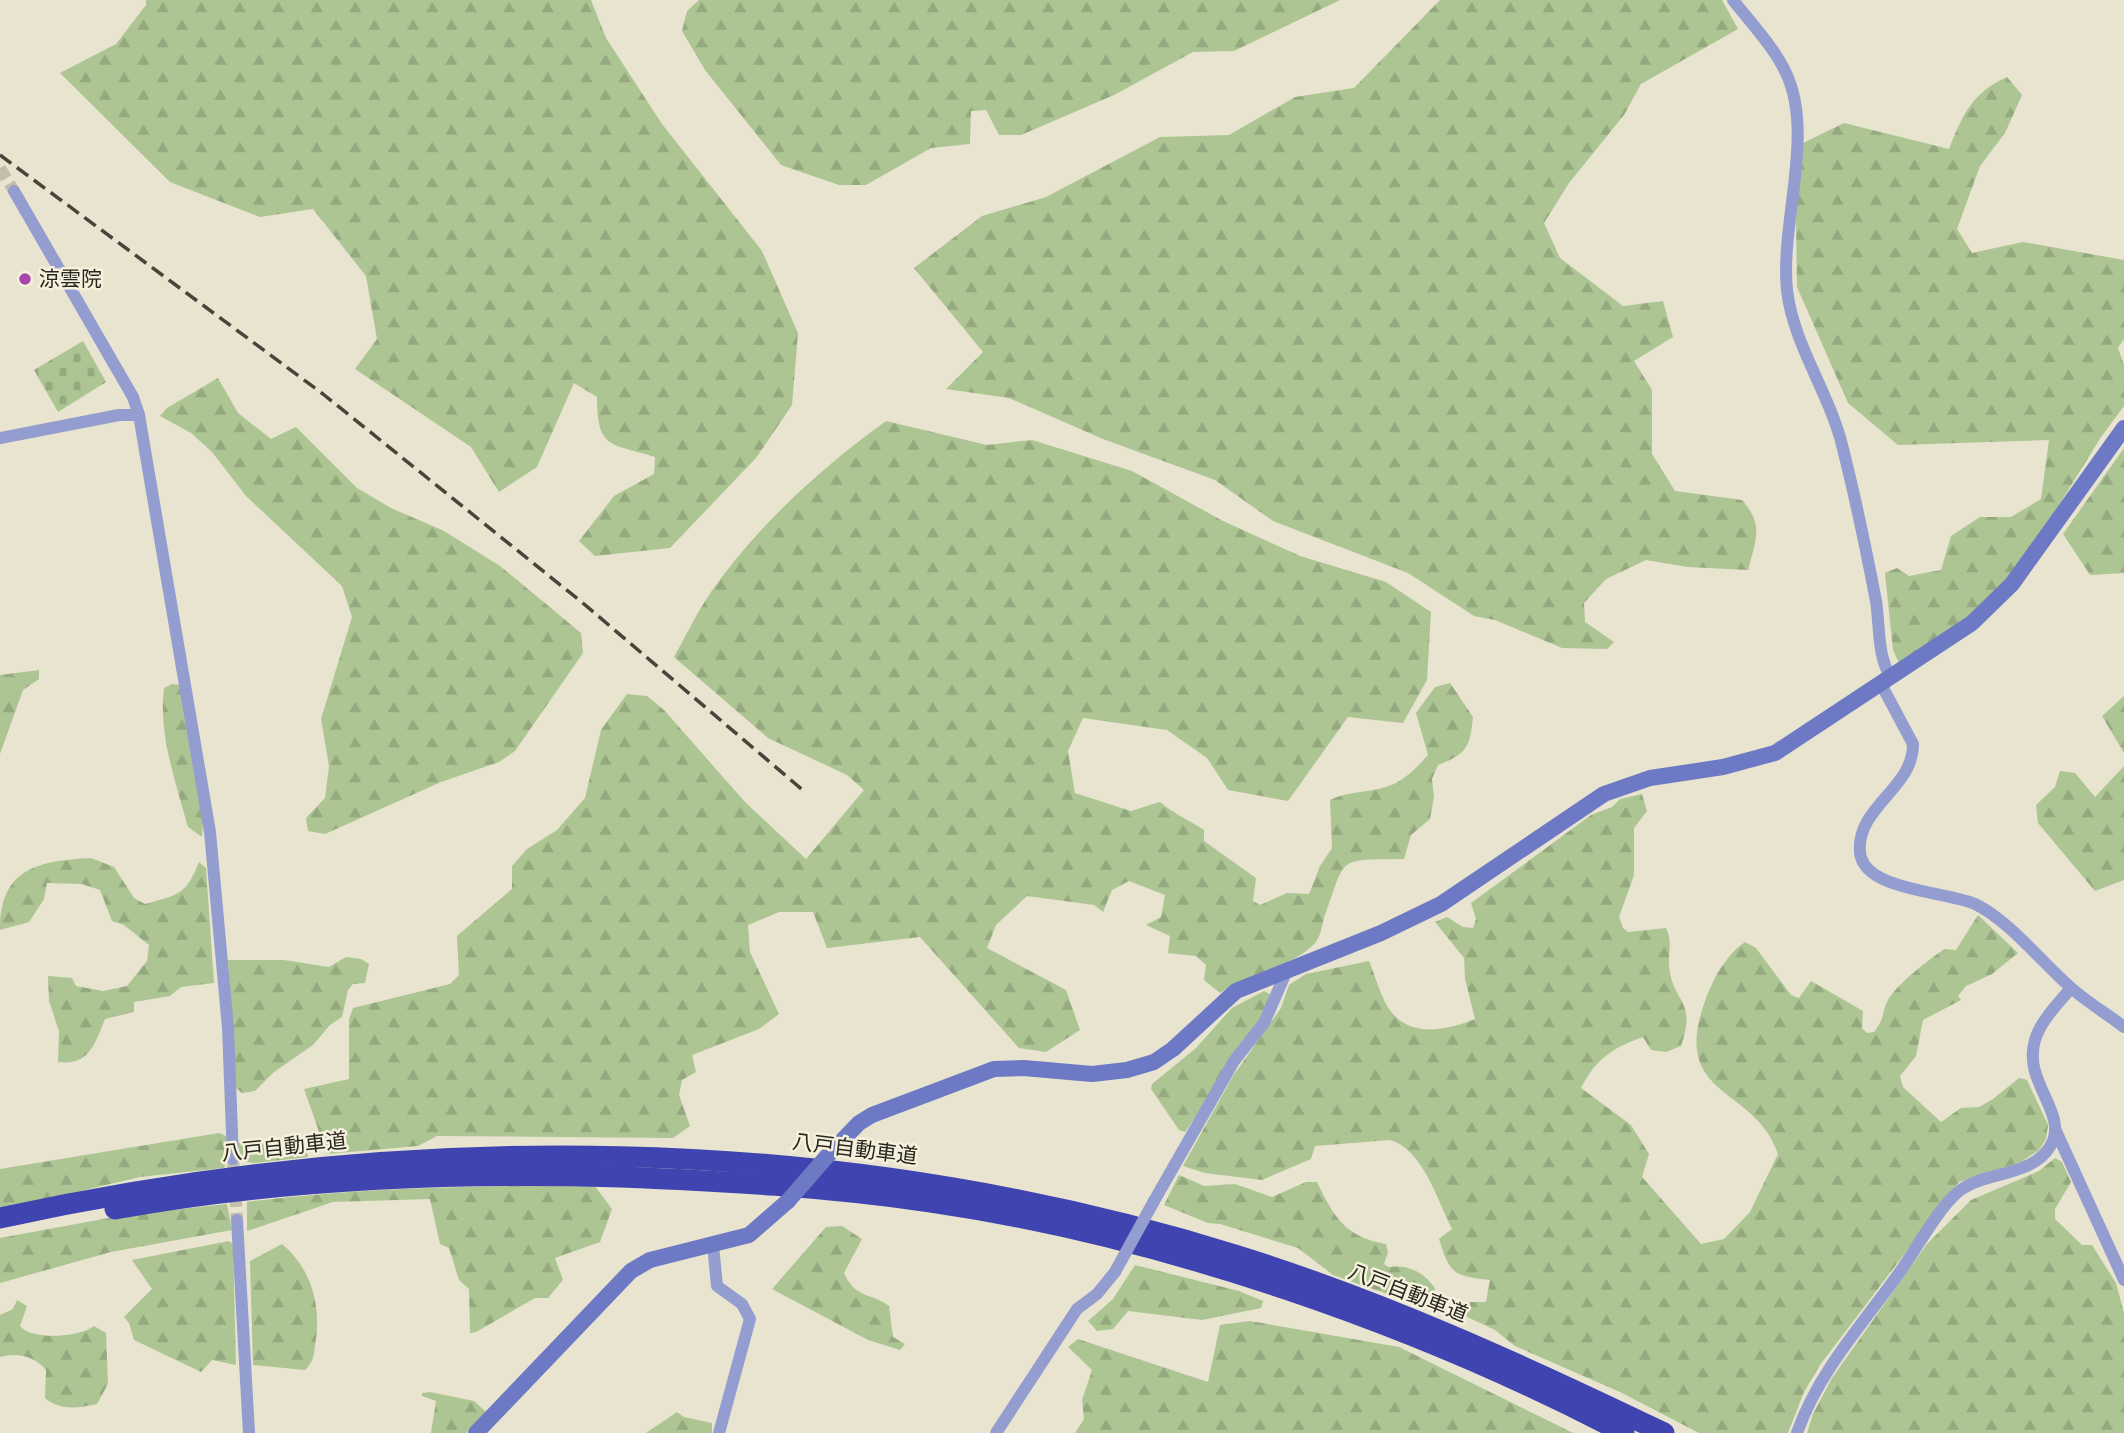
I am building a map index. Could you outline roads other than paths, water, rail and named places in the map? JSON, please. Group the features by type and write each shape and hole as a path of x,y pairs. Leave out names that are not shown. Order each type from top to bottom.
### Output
{"highway":[{"name":"八戸自動車道","path":"0,1218 154,1186 359,1163 519,1155 648,1156 755,1163 937,1184 1065,1211 1235,1255 1396,1312 1664,1433"},
{"name":"八戸自動車道","path":"0,1231 168,1200 268,1188 452,1175 755,1182 839,1190 935,1203 1036,1222 1228,1272 1304,1296 1460,1356 1623,1433"}],"street":[{"path":"1733,0 1787,74 1792,92 1796,135 1786,272 1790,307 1829,402 1842,445 1875,601 1886,681 1913,744 1913,755 1905,773 1864,827 1860,851 1862,862 1875,876 1888,882 1965,901 1985,909 2071,988 2124,1027"},
{"path":"13,191 132,397 139,415 210,832 228,1028 233,1158"},
{"path":"0,438 118,415 139,415"},
{"path":"476,1433 631,1271 650,1260 749,1234 788,1201 859,1123 872,1115 994,1069 1024,1068 1093,1074 1140,1067 1173,1049 1236,991 1381,933 1441,904 1604,794 1650,778 1761,758 1790,744 1972,623 2012,584 2124,428"},
{"path":"996,1433 1077,1309 1102,1289 1115,1272 1234,1061 1264,1023 1287,970"},
{"path":"2071,988 2039,1030 2032,1053 2035,1079 2055,1118 2056,1131 2124,1280"},
{"path":"1797,1433 1807,1406 1832,1362 1958,1192 2032,1163 2051,1145 2056,1131"},
{"path":"237,1220 250,1433"},
{"path":"713,1245 717,1286 742,1304 750,1319 719,1433"}],"tunnel":[{"path":"0,168 14,191"},
{"path":"233,1159 237,1220"}],"railway":[{"path":"0,155 323,394 584,604 805,792"}],"place":[{"name":"涼雲院","path":"25,279"}]}
